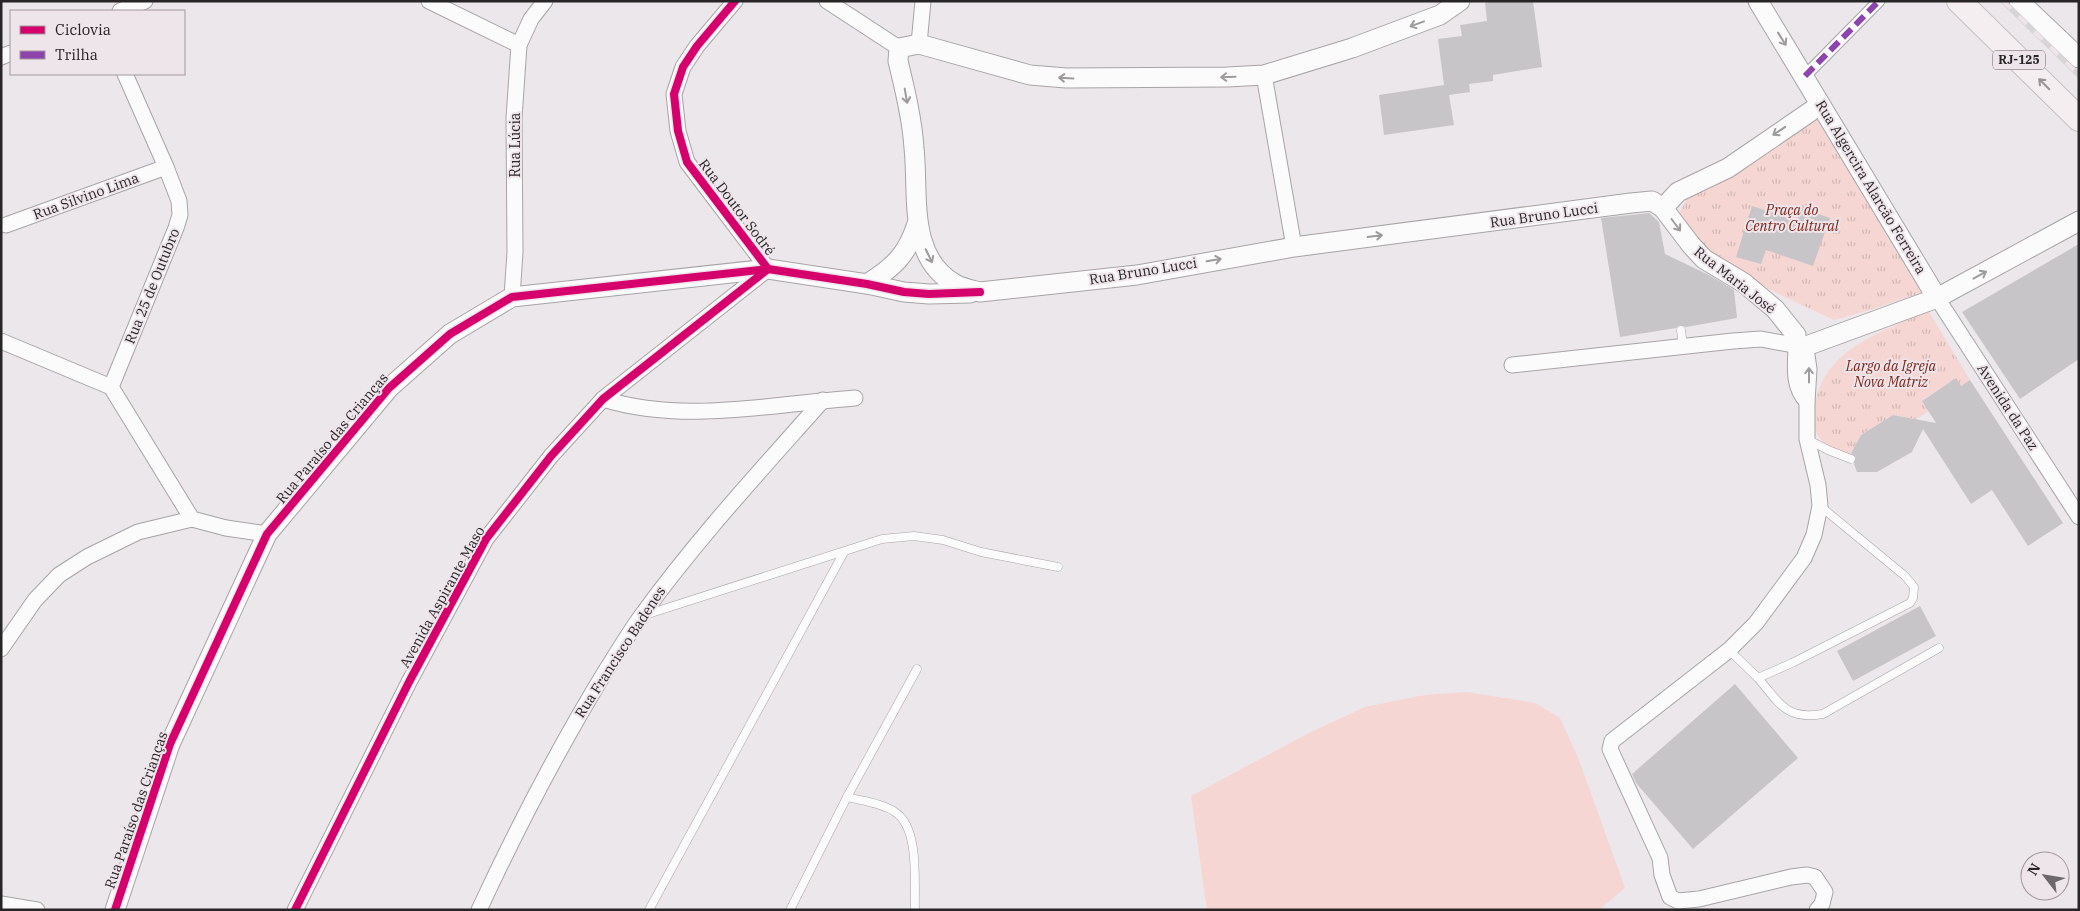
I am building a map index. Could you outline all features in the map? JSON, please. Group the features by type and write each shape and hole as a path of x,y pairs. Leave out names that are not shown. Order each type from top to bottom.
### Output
{"main road":[{"name":"RJ-125","path":"1960,1 2079,118"}],"street":[{"path":"122,10 144,1"},
{"path":"429,1 518,45"},
{"name":"Rua Lúcia","path":"512,297 515,252 514,118 518,45 531,19 545,1"},
{"name":"Rua Doutor Sodré","path":"734,1 683,67 674,94 678,131 687,162 768,269"},
{"path":"827,1 899,48 919,44 1030,75 1066,78 1264,75 1352,48 1423,22 1440,15 1460,1"},
{"path":"919,44 923,1"},
{"name":"Rua Algercira Alarcão Ferreira","path":"1758,1 1936,295"},
{"path":"1805,76 1879,1"},
{"path":"2020,1 2079,58"},
{"name":"Rua Bruno Lucci","path":"899,48 898,61 914,145 917,177 917,224 927,256 942,275 956,285 980,292 1137,274 1294,247 1646,201 1658,203 1663,208"},
{"name":"Rua 25 de Outubro","path":"111,387 180,215 179,201 166,167 125,75"},
{"path":"1264,75 1294,247"},
{"path":"1663,208 1678,192 1728,168 1820,105"},
{"name":"Rua Silvino Lima","path":"6,225 166,167"},
{"name":"Rua Maria José","path":"1663,208 1690,245 1704,259 1750,288 1774,309 1801,343"},
{"path":"1512,366 1761,339 1801,343 1936,295 2079,221"},
{"path":"867,284 890,269 904,253 917,224"},
{"name":"Rua Paraíso das Crianças","path":"115,910 170,744 267,534 389,388 450,334 512,297 768,269 867,284 904,292 929,294 980,292"},
{"name":"Avenida Aspirante Maso","path":"295,910 409,682 486,539 551,456 603,399 768,269"},
{"name":"Avenida da Paz","path":"1936,295 2079,517"},
{"path":"1,341 111,387 192,519"},
{"path":"1801,343 1795,376 1797,386 1807,402 1807,439 1817,479 1820,506 1814,535 1804,558 1756,624 1729,650 1612,741 1610,749 1660,858 1662,875 1670,897 1678,901 1699,899 1791,877 1807,875 1815,877 1825,892 1822,904 1817,910"},
{"path":"603,399 629,407 668,412 783,406 855,398"},
{"name":"Rua Francisco Badenes","path":"478,910 534,794 570,730 641,616 736,500 824,400"},
{"path":"1,649 35,600 59,574 87,556 138,532 192,519 226,528 267,534"},
{"path":"1,904 37,910"}],"lane":[{"path":"1681,330 1683,346"},
{"path":"1807,439 1851,459"},
{"path":"1758,678 1792,663 1910,603 1913,598 1914,587 1905,576 1820,506"},
{"path":"641,616 882,539 914,536 943,540 981,552 1058,568"},
{"path":"649,910 844,552"},
{"path":"1729,650 1758,678 1778,702 1791,713 1809,717 1823,714 1939,648"},
{"path":"790,910 847,797 917,669"},
{"path":"847,797 894,812 904,821 910,833 913,852 915,910"}],"green space":[{"name":"Praça do Centro Cultural","path":"1813,113 1923,292 1834,320 1748,278 1719,259 1694,239 1679,214 1687,198 1709,188"},
{"name":"Largo da Igreja Nova Matriz","path":"1928,310 1970,380 1961,386 1956,379 1922,400 1929,411 1916,419 1893,415 1861,435 1850,455 1835,449 1823,441 1815,430 1814,423 1818,392 1827,374 1839,359 1871,337"},
{"path":"1467,692 1535,703 1560,718 1579,760 1625,888 1599,910 1207,910 1191,796 1307,734 1365,707 1424,695"}],"building":[{"path":"1495,1 1533,1 1542,67 1493,75 1493,81 1469,84 1470,92 1449,95 1454,125 1384,135 1379,95 1444,85 1438,39 1462,36 1460,25 1487,21 1485,3"},
{"path":"1752,206 1796,221 1801,208 1830,218 1813,266 1766,250 1761,264 1736,257"},
{"path":"1649,213 1659,222 1665,254 1709,275 1734,290 1737,318 1686,327 1680,325 1676,328 1620,337 1601,218"},
{"path":"2079,244 2079,359 2020,399 1962,312"},
{"path":"1956,378 1961,386 1970,380 2063,523 2028,546 1992,490 1971,504 1923,429 1912,452 1877,472 1857,472 1854,464 1856,458 1851,453 1861,435 1893,415 1936,423 1922,401"},
{"path":"1920,606 1936,636 1853,681 1837,651"},
{"path":"1735,684 1798,758 1693,849 1636,783 1632,774"}],"railway":[{"path":"2003,1 2079,75"}],"marked path":[{"path":"1805,76 1879,1"}],"cycle path":[{"path":"295,910 409,682 486,539 551,456 603,399 768,269 687,162 678,131 674,94 683,67 697,46 735,1"},
{"path":"115,910 170,744 267,534 389,388 450,334 512,297 768,269 867,284 904,292 929,294 980,292"}]}
